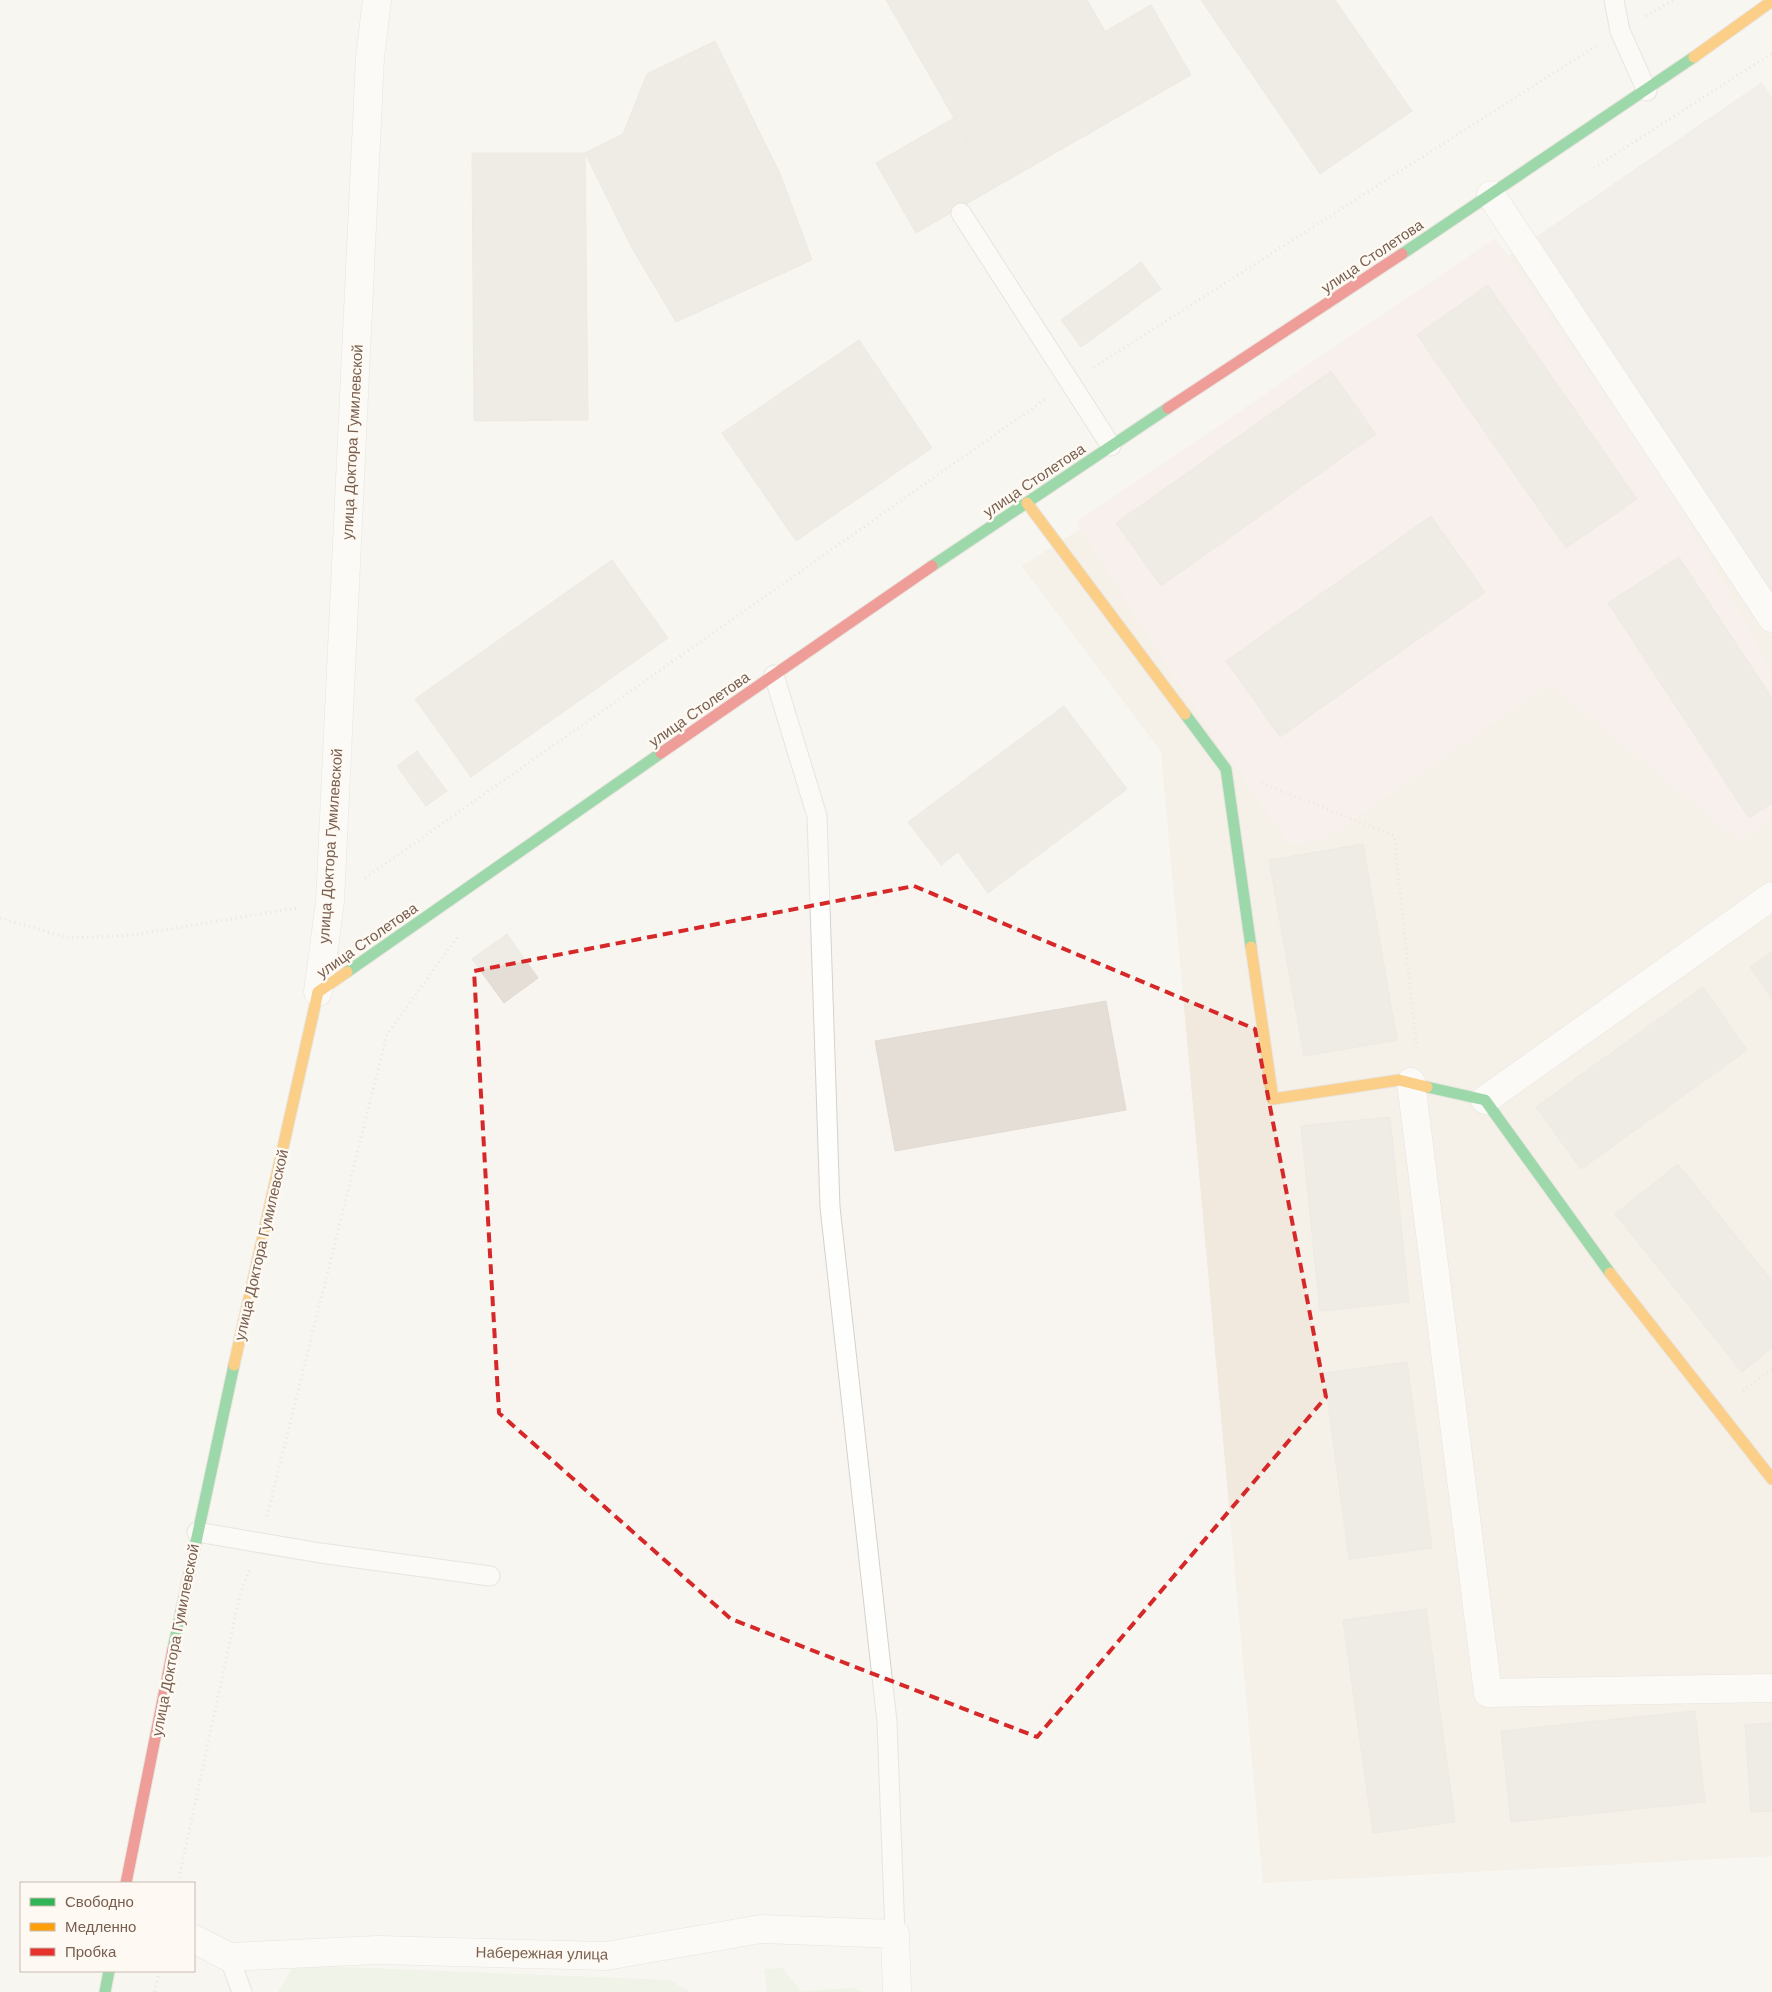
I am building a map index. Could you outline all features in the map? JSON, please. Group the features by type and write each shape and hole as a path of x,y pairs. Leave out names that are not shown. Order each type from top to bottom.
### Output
{"main road":[{"name":"улица Столетова","path":"318,992 774,675 1111,446 1647,91 1772,1"},
{"path":"1027,503 1226,769 1272,1099 1398,1080 1485,1100 1599,1259 1772,1479"},
{"name":"улица Доктора Гумилевской","path":"126,1882 197,1532 318,992"},
{"path":"104,1992 109,1972"}],"street":[{"name":"улица Доктора Гумилевской","path":"318,992 330,902 370,58 377,0"},
{"path":"1491,195 1772,618"},
{"path":"1485,1100 1772,896"},
{"path":"1416,1083 1488,1693 1772,1688"},
{"name":"Набережная улица","path":"229,1957 377,1950 606,1956 761,1929 895,1934"},
{"path":"895,1934 896,1992"},
{"path":"195,1939 229,1957"}],"lane":[{"path":"1614,0 1620,31 1647,91"},
{"path":"961,214 1068,383 1111,446"},
{"path":"774,675 817,816 830,1207 888,1722 895,1934"},
{"path":"197,1532 320,1553 490,1576"},
{"path":"229,1957 242,1992"}],"path":[{"path":"0,918 69,938 115,936 133,935 330,902 1068,383 1620,31 1674,0"},
{"path":"1226,769 1394,836 1416,1083"},
{"path":"155,1992 159,1972"}],"highlighted area":[{"path":"914,886 1255,1029 1326,1397 1037,1737 731,1619 499,1413 474,971"}],"shaded area":[{"path":"1762,82 1772,97 1772,596 1533,239"},
{"path":"1495,238 1668,483 1772,672 1772,819 1740,841 1550,684 1321,842 1288,843 1174,677 1076,522"},
{"path":"1513,253 1772,637 1772,1856 1263,1883 1161,751 1022,566"}],"green space":[{"path":"294,1965 669,1980 690,1992 278,1992"},
{"path":"782,1968 801,1991 853,1988 863,1992 767,1992 764,1969"}],"building":[{"path":"886,0 1087,0 1105,31 954,118"},
{"path":"1201,0 1335,0 1382,68 1291,131"},
{"path":"1151,5 1191,75 994,188 954,118"},
{"path":"715,41 781,176 632,248 585,153 623,134 647,74"},
{"path":"1382,68 1412,111 1320,174 1291,131"},
{"path":"954,118 994,188 916,233 876,163"},
{"path":"472,153 585,153 588,420 474,421"},
{"path":"781,176 812,260 676,322 632,248"},
{"path":"1141,262 1161,289 1081,347 1061,320"},
{"path":"1488,285 1637,499 1566,548 1417,335"},
{"path":"859,340 932,448 796,541 722,433"},
{"path":"1331,371 1376,434 1161,586 1116,523"},
{"path":"1431,516 1485,592 1280,737 1226,661"},
{"path":"1679,557 1772,698 1772,803 1749,818 1608,603"},
{"path":"612,560 668,638 471,777 415,699"},
{"path":"1064,706 1127,789 988,893 958,852 941,865 908,822"},
{"path":"417,751 447,791 426,806 397,766"},
{"path":"1363,844 1397,1040 1304,1056 1269,860"},
{"path":"507,934 538,978 504,1003 472,959"},
{"path":"1772,952 1772,999 1750,967"},
{"path":"1703,987 1747,1050 1581,1169 1536,1107"},
{"path":"1106,1001 1126,1110 895,1151 875,1041"},
{"path":"1390,1117 1409,1302 1320,1311 1301,1126"},
{"path":"1678,1164 1772,1281 1772,1348 1742,1372 1615,1214"},
{"path":"1407,1362 1432,1548 1349,1559 1324,1373"},
{"path":"1426,1609 1455,1822 1373,1833 1343,1620"},
{"path":"1695,1711 1705,1802 1511,1822 1501,1731"},
{"path":"1772,1723 1772,1811 1751,1812 1745,1725"}],"traffic: fast":[{"path":"1402,254 1694,57"},
{"path":"932,566 1168,408"},
{"path":"1185,714 1226,769 1251,947"},
{"path":"347,972 661,753"},
{"path":"1427,1087 1485,1100 1610,1273"},
{"path":"173,1649 234,1365"},
{"path":"105,1992 109,1972"}],"traffic: slow":[{"path":"1694,57 1772,1"},
{"path":"1027,503 1185,714"},
{"path":"1251,947 1273,1099 1399,1080 1427,1087"},
{"path":"234,1365 318,992 347,972"},
{"path":"1610,1273 1772,1479"}],"traffic: jam":[{"path":"1168,408 1402,254"},
{"path":"661,753 932,566"},
{"path":"126,1882 173,1649"}]}
